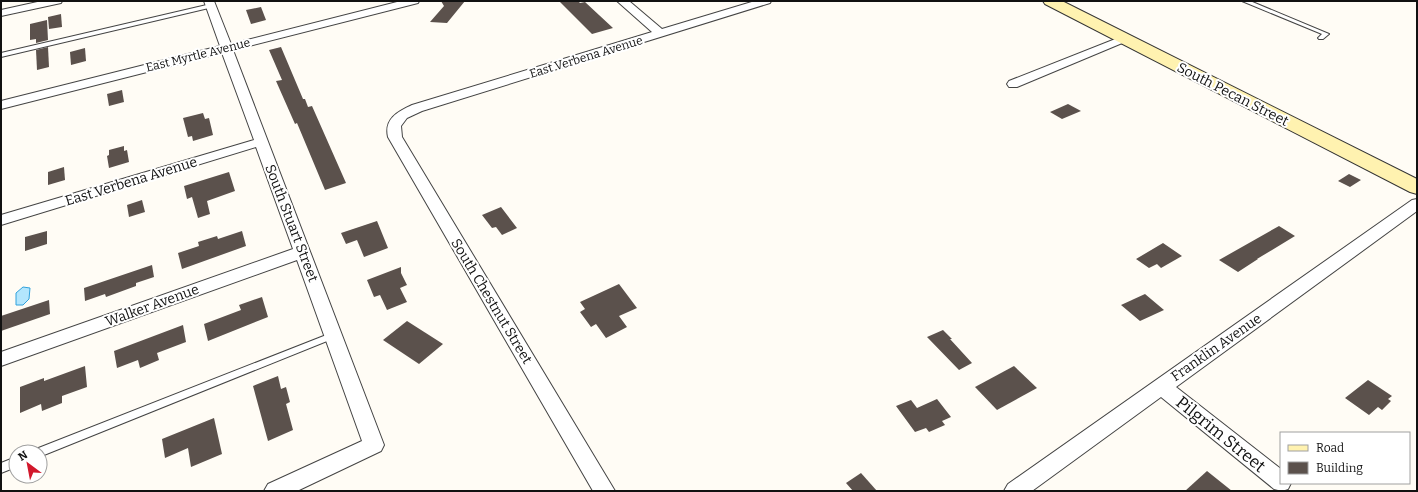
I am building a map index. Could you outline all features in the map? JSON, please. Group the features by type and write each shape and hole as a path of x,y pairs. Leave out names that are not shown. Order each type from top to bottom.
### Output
{"street":[{"path":"1,13 57,1"},
{"name":"East Myrtle Avenue","path":"1,105 228,48 393,3 414,1"},
{"path":"622,1 662,34"},
{"name":"East Verbena Avenue","path":"405,113 766,1"},
{"name":"South Pecan Street","path":"1050,1 1417,187"},
{"name":"South Stuart Street","path":"210,4 228,48 260,142 334,335 374,445 275,491"},
{"path":"1013,84 1123,38"},
{"name":"South Chestnut Street","path":"405,113 396,121 392,129 395,136 604,491"},
{"name":"East Verbena Avenue","path":"1,220 260,142"},
{"name":"Franklin Avenue","path":"1015,491 1417,204"},
{"name":"Walker Avenue","path":"1,359 302,252"},
{"name":"Pilgrim Street","path":"1161,386 1280,480"},
{"name":"Pilgrim Street","path":"1284,484 1292,491"}],"lane":[{"path":"1245,1 1326,34 1321,38"},
{"path":"1,55 210,4"},
{"path":"48,449 334,335"}],"water":[{"path":"23,287 30,288 29,299 23,305 16,305 16,293"}],"building":[{"path":"441,1 465,1 447,23 430,22 444,6"},
{"path":"559,1 585,2 613,28 592,34"},
{"path":"261,7 266,20 251,24 246,10"},
{"path":"61,14 62,27 49,29 48,17"},
{"path":"47,20 48,40 36,43 36,39 30,40 30,24"},
{"path":"48,47 49,67 37,70 36,50"},
{"path":"281,47 303,99 305,99 308,107 312,106 346,183 325,190 297,123 295,124 276,81 282,80 269,50"},
{"path":"85,48 86,61 71,65 70,52"},
{"path":"122,90 124,102 109,106 107,94"},
{"path":"1068,104 1081,111 1062,119 1050,112"},
{"path":"203,113 205,119 209,118 213,135 193,141 192,136 188,137 183,118"},
{"path":"124,146 124,151 127,150 129,162 109,168 107,156 109,155 109,150"},
{"path":"64,167 65,180 48,185 48,172"},
{"path":"229,172 235,191 207,201 210,214 198,218 192,197 187,199 184,186"},
{"path":"1349,174 1361,180 1350,187 1338,181"},
{"path":"142,200 145,212 129,217 127,205"},
{"path":"501,207 517,228 502,235 496,227 492,228 482,215"},
{"path":"377,221 388,248 364,257 357,240 346,244 341,233"},
{"path":"1279,226 1295,236 1238,272 1219,260"},
{"path":"47,231 47,244 25,251 25,237"},
{"path":"242,231 246,246 182,269 178,253 199,246 198,242 217,236 218,239"},
{"path":"1163,243 1182,256 1161,268 1157,264 1149,268 1136,259"},
{"path":"152,265 154,277 136,283 136,286 106,297 105,294 85,301 84,288"},
{"path":"401,267 401,273 407,285 400,288 407,302 387,310 380,295 374,297 367,280"},
{"path":"619,284 637,308 619,316 627,327 606,338 596,324 591,327 580,312 585,309 580,302"},
{"path":"1145,294 1164,310 1140,321 1121,305"},
{"path":"262,297 268,317 208,341 204,324 241,310 239,305"},
{"path":"49,300 50,314 1,331 1,316"},
{"path":"407,321 443,344 419,364 383,340"},
{"path":"183,325 186,342 157,353 159,360 140,368 138,360 117,368 114,351"},
{"path":"943,330 972,363 959,370 927,337"},
{"path":"85,366 87,387 62,396 62,403 42,411 41,404 20,413 20,387 44,378 44,381"},
{"path":"1014,366 1037,388 997,410 975,387"},
{"path":"278,376 281,389 286,387 290,402 286,404 293,430 268,441 253,386"},
{"path":"1368,380 1392,396 1388,399 1391,401 1382,410 1378,407 1369,415 1345,398"},
{"path":"937,399 951,417 942,421 945,425 929,432 926,428 915,432 896,406 911,400 917,408"},
{"path":"214,418 222,454 191,467 188,448 165,458 162,439"},
{"path":"1207,471 1232,491 1185,491"},
{"path":"861,473 877,491 853,491 846,483"}]}
